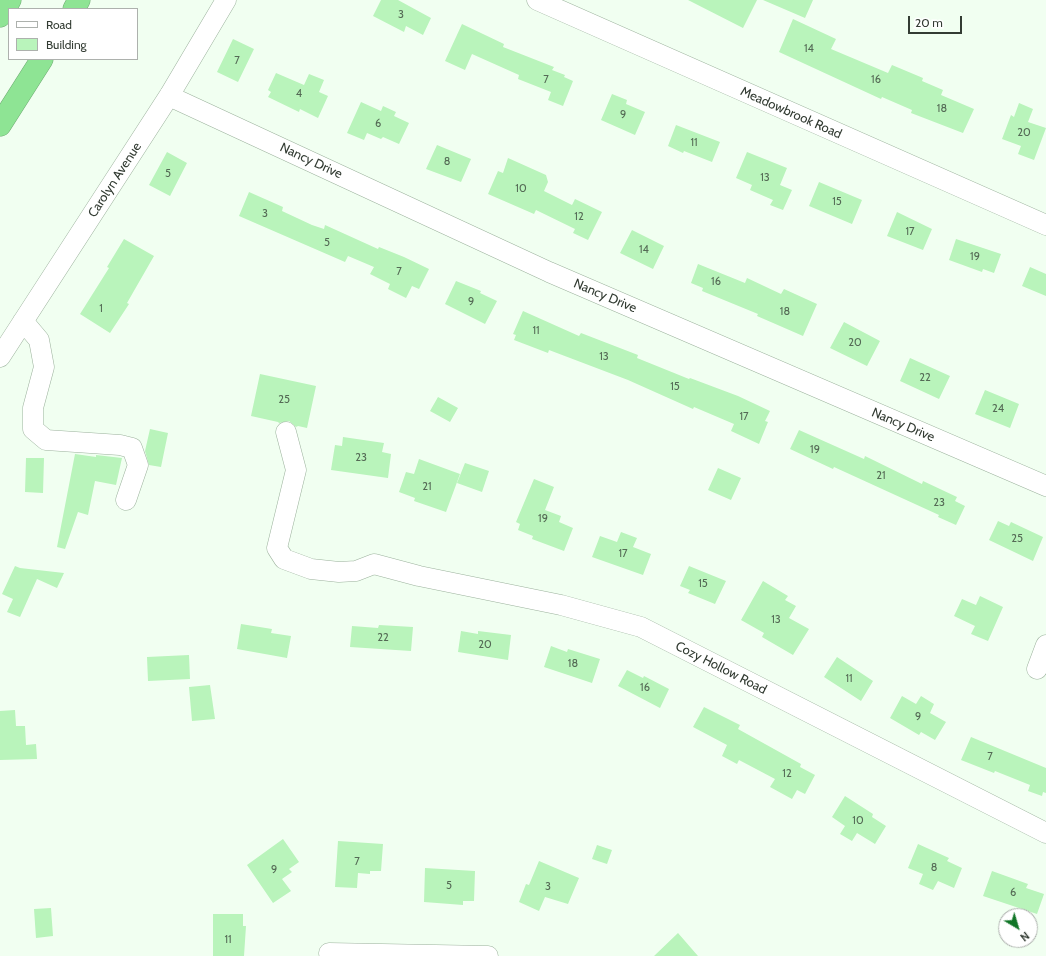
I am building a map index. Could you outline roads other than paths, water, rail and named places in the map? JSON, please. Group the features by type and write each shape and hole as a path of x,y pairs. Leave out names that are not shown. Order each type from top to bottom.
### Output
{"highway":[{"path":"0,16 10,0"},
{"path":"0,125 41,60"}],"street":[{"name":"Carolyn Avenue","path":"0,356 169,96 226,0"},
{"name":"Meadowbrook Road","path":"537,0 1046,225"},
{"name":"Nancy Drive","path":"169,96 549,272 1046,486"},
{"path":"23,322 39,340 44,367 33,408 33,429 46,440 120,445 132,448 138,465 126,500"},
{"name":"Cozy Hollow Road","path":"286,432 296,470 277,548 284,559 311,569 339,572 356,571 374,564 420,576 561,605 641,627 1046,833"},
{"path":"1037,669 1046,645"},
{"path":"329,953 488,956"}]}
